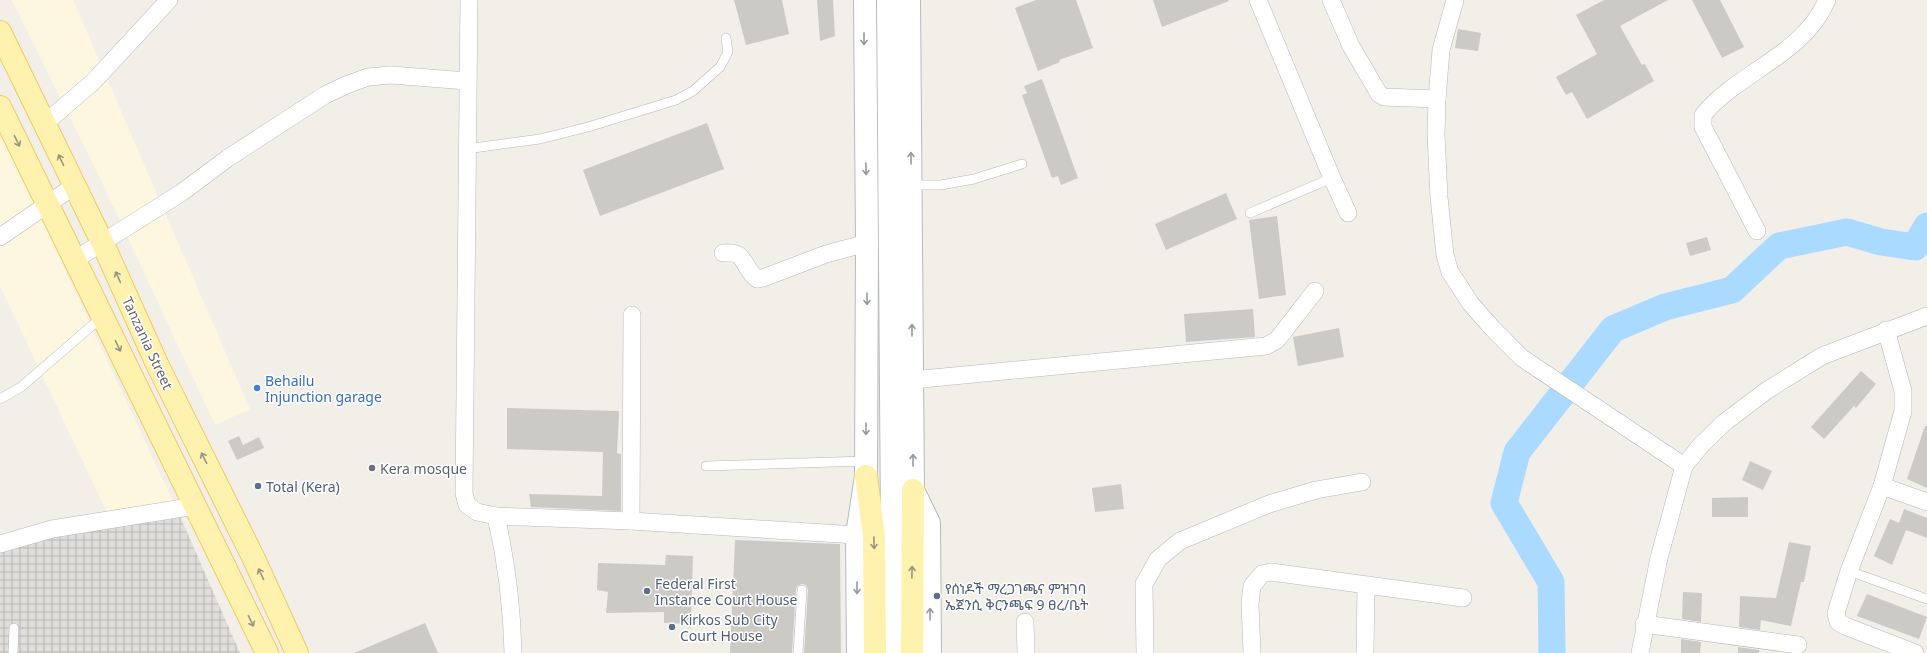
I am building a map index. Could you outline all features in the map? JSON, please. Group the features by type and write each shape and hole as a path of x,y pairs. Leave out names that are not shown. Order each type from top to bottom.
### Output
{"main road":[{"path":"864,0 867,243 866,469 874,536 875,653"},
{"path":"888,0 893,653"},
{"path":"909,0 913,490 912,653"},
{"name":"Tanzania Street","path":"0,32 103,244 157,364 233,516 297,653"},
{"name":"Tanzania Street","path":"0,106 104,316 267,653"},
{"path":"858,653 857,535 866,469"},
{"path":"913,490 929,523 930,653"},
{"path":"208,532 233,516"}],"street":[{"path":"44,124 93,82 169,0"},
{"path":"469,0 466,149 464,493 467,505 477,512 496,516 631,521 857,535"},
{"path":"1258,0 1348,213"},
{"path":"1332,0 1351,46 1379,94 1384,97 1437,99"},
{"path":"1455,0 1442,50 1437,99 1436,135 1439,197 1445,255 1450,272 1471,304 1493,330 1522,358 1684,466"},
{"path":"1757,231 1703,127 1702,115 1718,99 1783,53 1812,25 1823,10 1827,0"},
{"path":"76,259 103,244 181,193 228,158 325,95 346,85 368,78 391,75 467,81"},
{"path":"0,237 74,186"},
{"path":"723,253 735,252 739,254 751,274 757,279 826,254 867,243"},
{"path":"912,380 1266,346 1278,340 1315,291"},
{"path":"631,521 632,315"},
{"path":"1640,653 1644,624 1659,558 1684,466 1702,444 1725,422 1766,391 1822,356 1886,330 1927,316"},
{"path":"1886,330 1904,402 1903,411 1882,486 1849,571 1836,613 1838,622 1845,626 1915,653"},
{"path":"1145,653 1144,584 1158,559 1180,541 1269,504 1316,490 1362,482"},
{"path":"1882,486 1927,502"},
{"path":"0,544 52,529 195,506"},
{"path":"496,516 507,563 511,594 513,653"},
{"path":"1252,653 1250,604 1252,586 1262,574 1271,572 1463,598"},
{"path":"1365,653 1366,586"},
{"path":"1025,622 1026,653"},
{"path":"1644,624 1798,645"}],"lane":[{"path":"466,149 540,139 588,127 676,100 693,91 720,68 728,52 726,38"},
{"path":"911,185 941,185 974,179 1022,164"},
{"path":"1250,213 1332,178"},
{"path":"0,399 21,387 104,316"},
{"path":"706,466 866,469"},
{"path":"1849,571 1927,599"},
{"path":"798,653 802,590"},
{"path":"13,653 14,628"}],"shaded area":[{"path":"12,0 73,0 250,409 215,425 105,189"},
{"path":"0,131 179,514 112,523 0,286"},
{"path":"179,514 240,653 0,653 0,543"}],"building":[{"path":"734,0 782,0 789,34 746,45"},
{"path":"817,0 833,0 835,36 820,41"},
{"path":"1036,0 1076,0 1093,48 1059,60 1060,62 1038,71 1015,8"},
{"path":"1153,0 1228,0 1229,1 1162,27"},
{"path":"1604,0 1668,0 1620,26 1642,65 1645,64 1654,81 1587,119 1572,92 1566,95 1556,77 1597,54 1576,15"},
{"path":"1692,0 1720,0 1744,47 1722,58"},
{"path":"1458,29 1481,33 1478,51 1455,48"},
{"path":"1042,79 1078,178 1061,185 1058,176 1052,178 1022,95 1027,93 1024,86"},
{"path":"707,123 724,169 600,216 583,170"},
{"path":"1226,193 1237,219 1166,250 1155,224"},
{"path":"1277,216 1286,295 1259,299 1249,220"},
{"path":"1707,237 1711,250 1690,256 1686,243"},
{"path":"1253,309 1255,337 1186,342 1184,314"},
{"path":"1339,328 1344,357 1298,366 1293,337"},
{"path":"1861,371 1876,384 1856,408 1854,406 1824,439 1811,427"},
{"path":"507,408 619,411 617,453 621,454 621,511 531,507 529,494 602,496 603,452 507,449"},
{"path":"1925,426 1927,426 1927,488 1907,479"},
{"path":"239,436 243,445 259,437 264,448 237,460 228,441"},
{"path":"1750,461 1772,471 1763,490 1742,480"},
{"path":"1121,484 1124,509 1095,512 1092,488"},
{"path":"1748,497 1748,517 1712,517 1712,498"},
{"path":"1904,509 1927,518 1927,538 1906,530 1892,565 1874,556 1890,519 1899,523"},
{"path":"735,540 840,544 841,653 804,653 808,590 806,585 802,584 797,586 796,590 792,653 730,653"},
{"path":"1789,542 1811,546 1804,582 1801,582 1791,626 1761,620 1760,630 1739,627 1740,596 1776,598"},
{"name":"Federal First Instance Court House","path":"666,555 693,556 691,624 664,623 664,612 606,613 608,592 597,590 598,563 665,565"},
{"path":"1683,592 1702,593 1701,622 1682,619"},
{"path":"1867,594 1927,617 1919,639 1857,616"},
{"path":"425,623 438,653 354,653"},
{"path":"1681,639 1701,642 1700,653 1681,653"},
{"path":"1738,647 1759,650 1759,653 1738,653"}],"waterway":[{"path":"1552,653 1551,582 1504,503 1517,452 1613,329 1665,307 1732,290 1779,246 1847,232 1881,242 1915,247 1927,226"}],"place":[{"name":"Behailu Injunction garage","path":"257,388"},
{"name":"Kera mosque","path":"372,468"},
{"name":"Total (Kera)","path":"258,486"},
{"name":"Federal First Instance Court House","path":"647,591"},
{"name":"የሰነዶች ማረጋገጫና ምዝገባ ኤጀንሲ ቅርንጫፍ 9 ፀረ/ቤት","path":"937,596"},
{"name":"Kirkos Sub City Court House","path":"672,627"}]}
